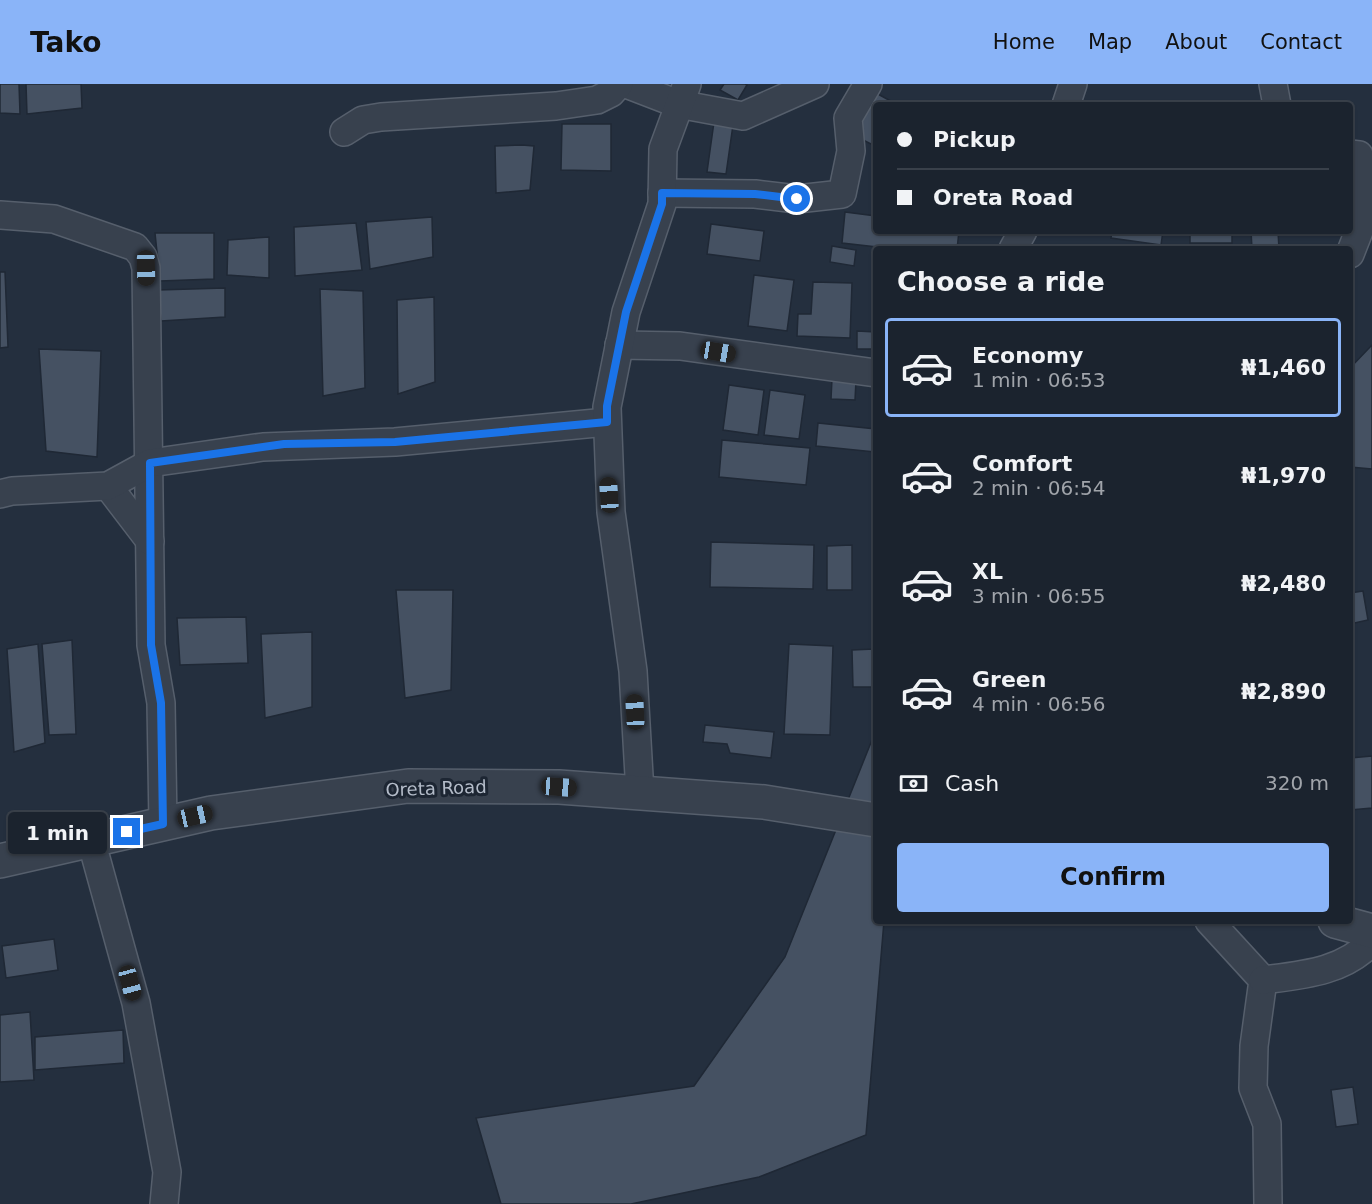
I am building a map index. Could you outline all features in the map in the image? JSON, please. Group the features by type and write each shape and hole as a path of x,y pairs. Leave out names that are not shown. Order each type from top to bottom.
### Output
{"street":[{"path":"344,132 363,120 381,117 538,108 597,100 611,93 619,84"},
{"path":"626,84 683,94 742,116 815,84"},
{"path":"662,193 755,194 797,199 842,194 851,152 848,118 868,84"},
{"path":"1067,102 1073,84"},
{"path":"1273,84 1276,102"},
{"path":"640,793 633,671 610,512 607,406 626,312 662,204 663,149 683,94"},
{"path":"1353,154 1359,155 1359,231 1353,246"},
{"path":"0,215 54,219 135,248 143,257 146,268 151,645 161,703 163,824"},
{"path":"619,345 680,346 873,373"},
{"path":"0,494 12,491 108,486 150,463 284,444 395,442 607,422"},
{"path":"108,486 150,541"},
{"name":"Oreta Road","path":"0,861 211,813 408,786 559,787 764,802 873,820"},
{"path":"91,840 136,1003 167,1172 164,1204"},
{"path":"1212,924 1263,980"},
{"path":"1346,924 1372,931"},
{"path":"1263,980 1320,972 1361,953 1372,941"},
{"path":"1263,980 1254,1046 1253,1088 1267,1124 1268,1204"}],"building":[{"path":"0,84 19,84 20,114 0,113"},
{"path":"26,84 81,84 82,108 27,114"},
{"path":"724,84 747,85 738,100 720,90"},
{"path":"876,93 892,102 873,102 873,145 853,135"},
{"path":"714,122 733,125 726,174 707,172"},
{"path":"562,124 611,124 611,171 561,170"},
{"path":"495,146 534,146 530,190 496,193"},
{"path":"845,212 873,216 873,234 959,234 957,246 873,247 842,243"},
{"path":"432,217 433,257 370,269 366,222"},
{"path":"356,223 362,270 295,276 294,227"},
{"path":"711,224 764,231 760,261 707,254"},
{"path":"155,233 214,233 214,279 160,281"},
{"path":"1112,234 1163,234 1161,245 1111,238"},
{"path":"1190,234 1232,234 1232,243 1190,243"},
{"path":"1251,234 1278,234 1279,246 1252,246"},
{"path":"269,237 269,278 227,275 228,240"},
{"path":"832,246 856,250 854,266 830,262"},
{"path":"0,272 5,272 8,347 0,348"},
{"path":"754,275 794,280 787,331 748,326"},
{"path":"813,282 852,283 850,338 797,336 798,314 811,314"},
{"path":"225,288 225,317 161,321 158,290"},
{"path":"320,289 363,291 365,388 323,396"},
{"path":"434,297 435,382 398,394 397,300"},
{"path":"857,331 873,332 873,349 857,349"},
{"path":"1372,345 1372,469 1353,467 1353,365"},
{"path":"39,349 101,351 97,457 46,451"},
{"path":"832,379 856,380 855,400 831,399"},
{"path":"729,385 764,390 758,435 723,430"},
{"path":"770,390 805,395 799,439 764,435"},
{"path":"818,423 873,429 873,452 816,446"},
{"path":"722,440 810,448 806,485 719,477"},
{"path":"711,542 814,545 813,589 710,587"},
{"path":"852,545 852,590 827,590 827,546"},
{"path":"396,590 453,590 451,690 405,698"},
{"path":"1363,591 1368,620 1353,623 1353,593"},
{"path":"246,617 248,663 180,665 177,618"},
{"path":"312,632 312,707 265,718 261,634"},
{"path":"72,640 76,734 49,735 42,644"},
{"path":"38,644 45,743 14,752 7,649"},
{"path":"789,644 833,646 830,735 784,734"},
{"path":"873,649 873,687 853,687 852,650"},
{"path":"705,725 774,732 771,758 730,753 727,744 703,742"},
{"path":"873,737 873,924 884,924 866,1135 759,1177 631,1204 501,1204 476,1118 694,1086 785,957"},
{"path":"1372,756 1372,808 1353,810 1353,758"},
{"path":"54,939 58,970 6,978 2,946"},
{"path":"30,1012 34,1080 0,1082 0,1015"},
{"path":"123,1030 124,1063 35,1070 35,1037"},
{"path":"1353,1087 1358,1124 1336,1127 1331,1090"}],"route":[{"path":"127,832 163,824 161,703 151,645 149,590 150,463 284,444 395,442 607,422 607,406 626,312 662,204 662,193 755,194 797,199"}]}
